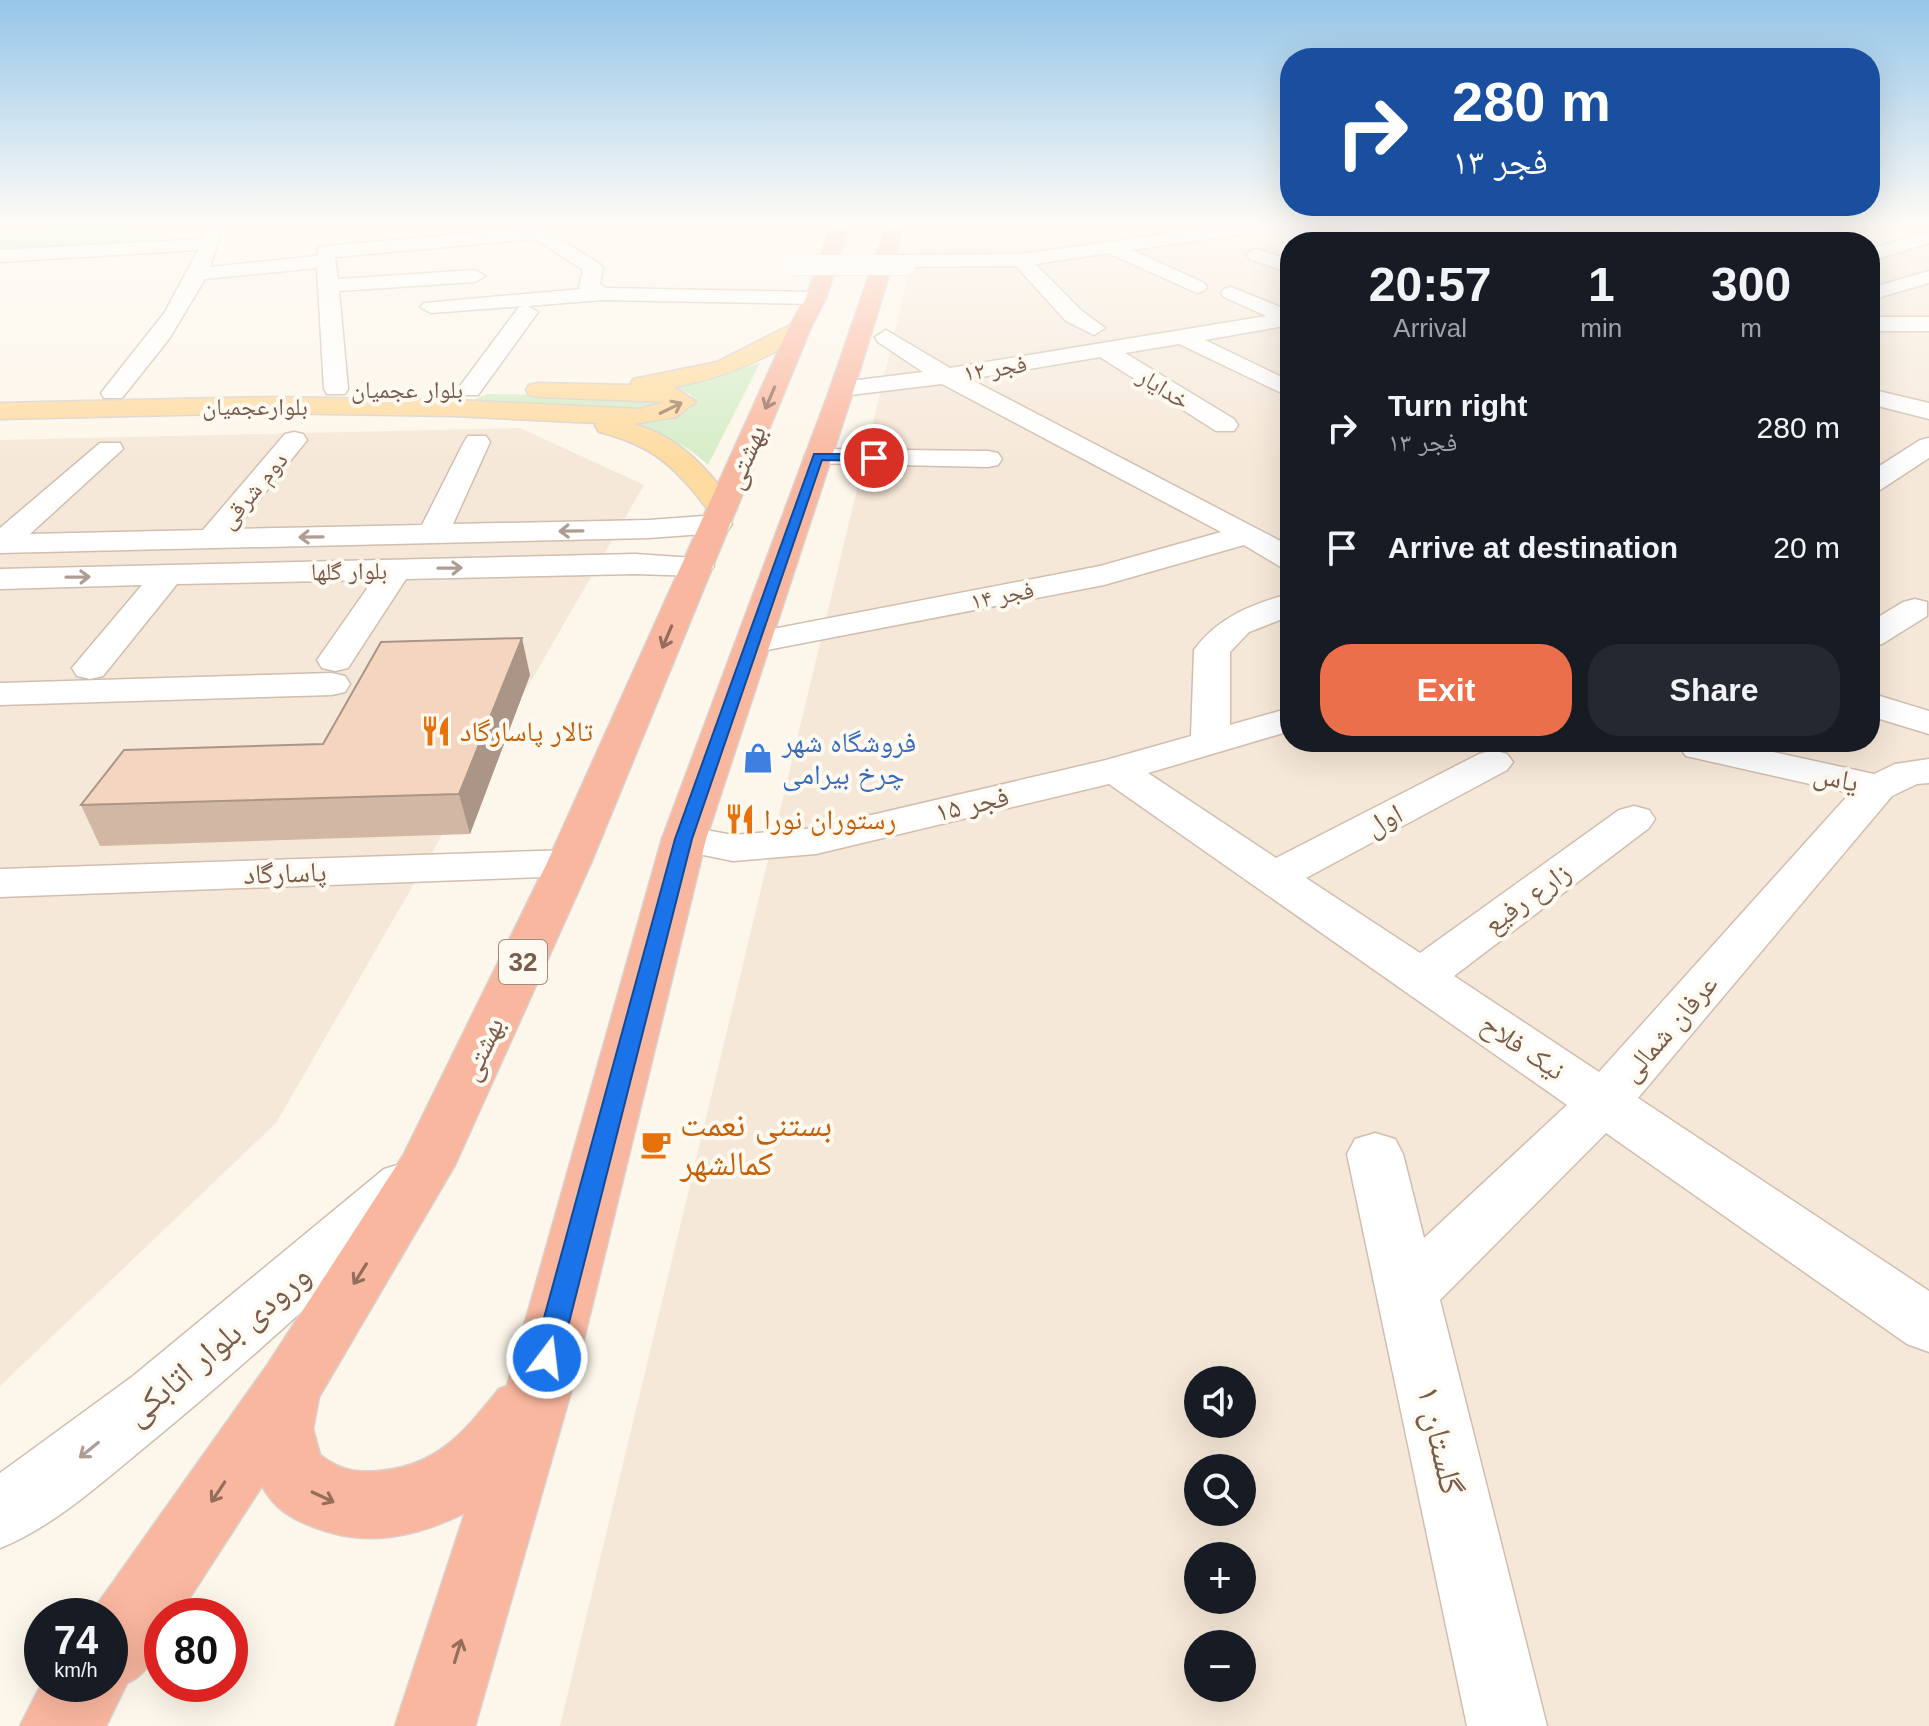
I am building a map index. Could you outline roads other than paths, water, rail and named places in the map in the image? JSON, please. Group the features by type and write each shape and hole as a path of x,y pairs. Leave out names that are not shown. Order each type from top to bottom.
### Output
{"highway":[{"name":"بهشتی","path":"128,1625 291,1385 427,1165 569,863 713,533 801,304"},
{"path":"435,1726 539,1388 684,839 875,304"},
{"path":"291,1385 279,1419 280,1452 295,1481 323,1500 359,1508 395,1506 431,1494 465,1475 492,1450 539,1388"},
{"path":"60,1726 76,1702"}],"main road":[{"name":"بلوار عجمیان","path":"0,398 336,389 462,399 538,390 654,383 729,368 753,358 798,304"},
{"path":"511,412 640,417 667,412 683,402 668,393 538,390"},
{"name":"بلوارعجمیان","path":"0,411 462,399 511,412"},
{"path":"511,412 586,421 644,436 667,447 685,460 713,533"}],"street":[{"path":"113,393 179,313 183,304"},
{"path":"329,304 336,389"},
{"path":"431,307 476,304"},
{"name":"خدایار","path":"1063,304 1100,337 1225,425"},
{"path":"1258,304 1280,314"},
{"path":"462,399 527,312"},
{"path":"1202,313 1238,328"},
{"name":"فجر ۱۲","path":"842,389 946,376 1100,337 1130,346 1280,321"},
{"path":"1880,324 1929,324"},
{"path":"886,337 946,376 1280,553"},
{"path":"1184,338 1280,385"},
{"path":"1237,364 1277,356"},
{"path":"1880,399 1929,411"},
{"name":"دوم شرقی","path":"212,539 294,440"},
{"path":"433,534 477,442"},
{"path":"1880,478 1929,446"},
{"path":"0,544 110,449"},
{"path":"818,457 989,460"},
{"path":"635,564 657,545 649,529"},
{"name":"بلوار گلها","path":"0,544 649,529 713,533"},
{"name":"بلوار گلها","path":"0,579 635,564 713,533"},
{"name":"فجر ۱۴","path":"752,643 1104,575 1248,534"},
{"path":"0,694 333,672 396,570"},
{"path":"90,668 168,575"},
{"path":"1210,743 1212,650 1237,625 1280,608"},
{"path":"1880,631 1915,609"},
{"path":"1880,707 1929,723"},
{"name":"فجر ۱۵","path":"684,839 733,848 816,841 1116,770 1280,722"},
{"name":"یاس","path":"1718,752 1878,787"},
{"name":"اول","path":"1274,877 1493,762"},
{"name":"نیک فلاح","path":"1116,770 1603,1103 1926,1319"},
{"name":"عرفان شمالی","path":"1407,1293 1603,1103 1878,787 1909,773 1929,771"},
{"name":"زارع رفیع","path":"1420,977 1634,819"},
{"name":"پاسارگاد","path":"0,883 569,863"},
{"name":"گلستان ۱","path":"1375,1154 1507,1726"},
{"name":"ورودی بلوار اتابکی","path":"0,1514 56,1477 245,1323 427,1165"}],"place":[{"name":"تالار پاسارگاد","path":"436,731"},
{"name":"فروشگاه شهر چرخ بیرامی","path":"758,758"},
{"name":"رستوران نورا","path":"740,819"},
{"name":"بستنی نعمت کمالشهر","path":"656,1144"}]}
